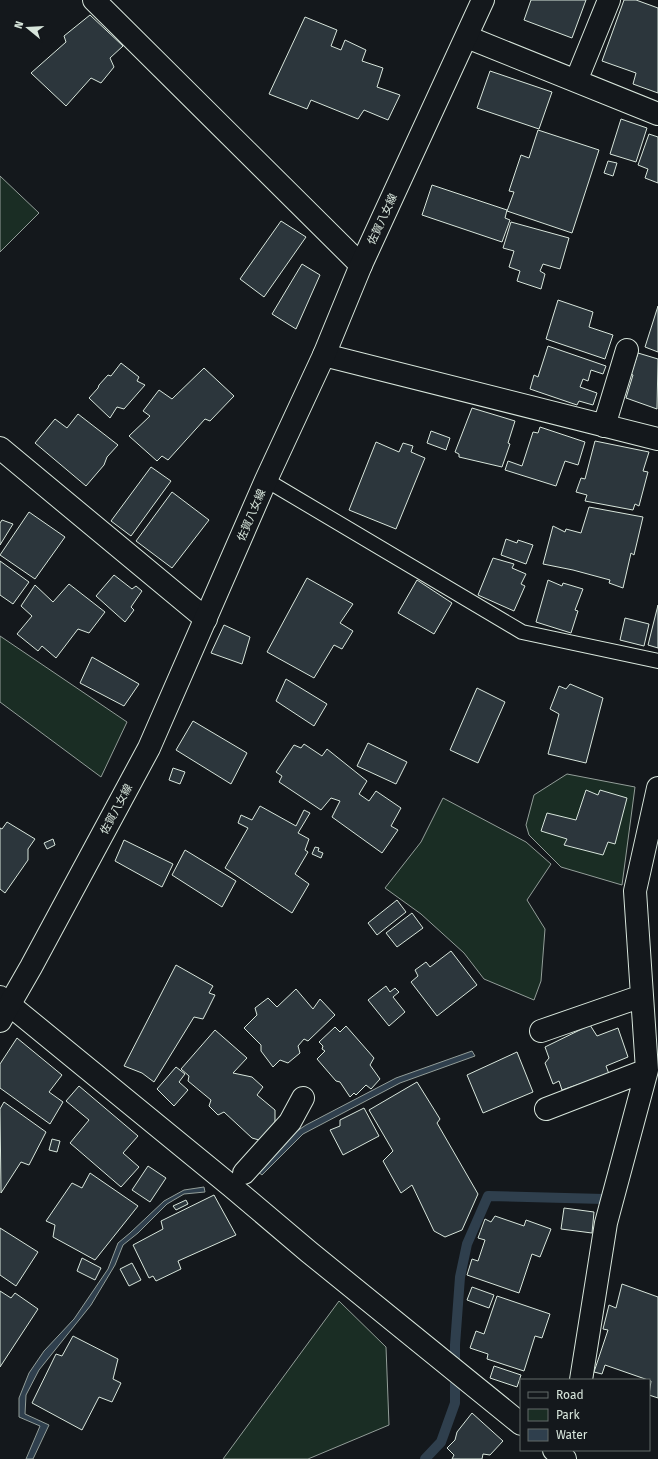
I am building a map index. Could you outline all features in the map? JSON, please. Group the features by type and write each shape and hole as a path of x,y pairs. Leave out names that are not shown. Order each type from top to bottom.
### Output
{"street":[{"path":"94,0 361,265"},
{"name":"佐賀八女線","path":"3,1008 149,748 266,480 324,355 361,265 483,0"},
{"path":"576,81 609,0"},
{"path":"467,37 658,114"},
{"path":"604,426 627,350"},
{"path":"324,355 658,439"},
{"path":"0,448 206,619"},
{"path":"581,1379 606,1223 647,1070 647,986 635,891 658,788"},
{"path":"541,1031 647,986"},
{"path":"3,1008 231,1186 309,1252 520,1423"},
{"path":"546,1110 647,1070"},
{"path":"244,1173 290,1122 303,1098"},
{"path":"555,1451 565,1459"}],"lane":[{"path":"266,480 522,632 658,661"}],"green space":[{"path":"0,176 39,213 0,252"},
{"path":"0,636 127,722 101,777 0,702"},
{"path":"567,774 635,787 622,885 561,867 529,835 526,825 534,795"},
{"path":"443,798 526,842 551,864 527,900 545,929 541,981 534,1000 484,979 464,953 421,914 385,888 421,842"},
{"path":"339,1301 386,1347 389,1425 308,1459 223,1459"}],"water":[{"path":"472,1051 475,1056 400,1083 303,1134 262,1175 257,1171 297,1131 306,1125 396,1078"},
{"path":"204,1187 205,1192 184,1194 167,1204 138,1233 123,1245 115,1265 91,1305 39,1370 26,1395 25,1414 49,1425 33,1459 26,1459 40,1426 19,1417 19,1398 29,1373 44,1351 74,1319 108,1269 118,1243 164,1201 184,1190"}],"building":[{"path":"531,0 586,0 572,38 524,20"},
{"path":"624,0 636,0 658,8 658,93 633,84 636,73 602,61"},
{"path":"90,15 123,46 110,58 114,67 101,83 91,78 66,106 31,73 66,42 64,36"},
{"path":"305,17 337,30 331,46 341,50 345,40 366,50 362,61 383,68 377,87 400,95 388,120 364,110 358,119 311,100 307,109 269,94"},
{"path":"490,71 552,92 539,129 477,108"},
{"path":"621,119 647,128 636,162 610,154"},
{"path":"538,130 599,150 572,233 507,211 514,192 509,191 521,155 529,158"},
{"path":"649,134 658,137 658,183 645,178 648,169 638,165"},
{"path":"608,161 617,163 613,176 604,173"},
{"path":"432,185 507,210 505,218 510,220 502,242 422,215"},
{"path":"281,221 306,237 264,297 240,279"},
{"path":"511,222 569,238 560,269 543,264 540,271 545,274 541,289 517,281 520,271 509,267 514,251 503,248"},
{"path":"302,264 320,275 296,329 272,314"},
{"path":"558,300 593,312 589,327 613,335 605,359 546,339"},
{"path":"658,306 658,352 645,347"},
{"path":"548,346 606,366 603,374 591,370 588,381 583,379 580,387 597,393 593,405 579,401 577,405 530,389 534,375 538,377"},
{"path":"638,353 658,359 657,409 626,398 633,375 631,374"},
{"path":"121,363 139,377 137,381 145,385 124,409 117,407 110,418 89,398 108,375 111,376"},
{"path":"204,368 234,396 210,421 205,419 168,460 162,456 157,461 129,436 150,416 143,411 159,390 172,399"},
{"path":"472,408 515,421 508,443 510,444 502,467 459,457 459,454 455,452"},
{"path":"78,414 118,445 107,457 104,465 86,486 35,443 55,419 67,428"},
{"path":"540,427 585,442 578,465 565,461 556,486 505,470 508,461 522,466 533,432 538,433"},
{"path":"431,431 450,438 446,450 427,443"},
{"path":"595,441 649,452 643,471 648,472 639,506 635,504 633,510 585,501 587,495 576,492 581,478 585,479"},
{"path":"376,442 399,452 403,443 413,446 411,452 425,458 396,529 349,510"},
{"path":"151,467 171,481 131,536 111,521"},
{"path":"172,492 209,520 172,568 136,541"},
{"path":"589,507 643,517 634,555 631,553 623,588 609,583 610,580 543,564 553,526 565,532 566,529 581,533"},
{"path":"29,512 65,537 35,579 0,555"},
{"path":"2,520 13,524 0,545 0,523"},
{"path":"506,539 517,543 518,540 533,545 526,564 501,555"},
{"path":"493,558 514,564 512,568 526,574 521,584 525,586 514,611 478,595"},
{"path":"0,561 29,582 13,604 0,595"},
{"path":"114,575 132,589 136,586 142,591 131,607 134,610 125,622 96,596"},
{"path":"307,578 353,604 340,623 353,631 342,649 334,645 314,678 267,652"},
{"path":"417,580 452,603 434,634 398,613"},
{"path":"548,580 562,586 563,583 583,589 575,610 578,611 571,633 536,622"},
{"path":"69,584 105,612 89,633 78,629 56,658 42,646 38,651 17,634 32,616 21,606 35,585 53,602"},
{"path":"658,605 658,648 648,645"},
{"path":"625,618 649,624 644,646 620,640"},
{"path":"224,625 250,637 242,664 211,653"},
{"path":"92,657 139,684 124,706 80,683"},
{"path":"286,679 327,704 314,726 276,701"},
{"path":"570,684 603,698 586,763 548,754 559,714 550,709 559,686 566,689"},
{"path":"477,688 505,702 478,763 450,750"},
{"path":"193,721 247,753 231,784 176,750"},
{"path":"368,743 407,762 396,784 357,766"},
{"path":"304,744 322,756 327,749 367,781 359,794 369,801 376,791 401,808 391,826 398,830 382,853 332,817 340,801 331,798 321,810 279,782 282,776 276,772 294,745 301,748"},
{"path":"173,768 185,772 180,784 169,780"},
{"path":"586,790 598,795 600,790 627,798 615,844 608,842 603,855 564,845 567,839 541,831 547,813 576,820"},
{"path":"260,806 296,826 304,810 310,813 298,833 309,839 305,850 308,852 295,874 309,884 292,913 225,868 248,828 238,823 241,815 252,820"},
{"path":"7,822 35,839 28,849 28,860 5,893 0,889 0,828 2,829"},
{"path":"53,839 55,845 47,849 44,843"},
{"path":"124,840 173,864 162,887 115,861"},
{"path":"315,847 319,848 318,851 323,853 321,858 312,854"},
{"path":"185,850 236,881 222,907 172,875"},
{"path":"397,900 406,912 377,935 368,923"},
{"path":"412,913 423,928 397,947 386,933"},
{"path":"451,951 477,985 437,1016 411,982 418,976 415,970 426,962 430,967"},
{"path":"176,965 213,986 209,993 215,995 203,1019 194,1017 154,1082 142,1073 124,1066"},
{"path":"386,986 390,992 395,988 399,992 393,997 405,1012 389,1026 368,1000"},
{"path":"296,989 313,1009 320,999 335,1015 308,1041 304,1039 298,1046 300,1053 288,1063 280,1060 273,1067 261,1051 261,1045 244,1028 257,1015 255,1008 268,998 277,1007"},
{"path":"590,1025 597,1036 618,1028 628,1057 606,1066 609,1074 562,1090 559,1081 553,1084 545,1063 549,1058 545,1047"},
{"path":"346,1026 374,1058 370,1065 380,1079 371,1089 366,1085 356,1095 354,1093 350,1097 340,1082 336,1081 317,1059 325,1051 322,1049 323,1046 319,1042 335,1027 340,1032"},
{"path":"215,1030 247,1058 233,1073 252,1077 263,1087 257,1095 275,1110 275,1122 259,1140 252,1138 224,1112 218,1115 209,1106 211,1100 188,1081 189,1076 181,1069"},
{"path":"17,1038 62,1075 49,1092 63,1102 50,1124 0,1088 0,1064"},
{"path":"517,1052 533,1092 483,1113 467,1075"},
{"path":"176,1067 185,1074 179,1082 188,1090 174,1106 157,1089"},
{"path":"417,1082 440,1119 437,1123 478,1194 462,1230 445,1237 434,1231 412,1185 401,1193 383,1161 393,1151 369,1110"},
{"path":"79,1086 138,1136 123,1153 139,1167 121,1187 70,1143 89,1120 66,1101"},
{"path":"4,1102 46,1132 29,1165 21,1162 1,1193 0,1109"},
{"path":"364,1108 379,1136 343,1155 330,1130 340,1126 340,1120"},
{"path":"52,1139 60,1141 57,1152 49,1150"},
{"path":"148,1166 166,1178 150,1202 132,1190"},
{"path":"90,1173 138,1206 95,1260 53,1237 55,1225 46,1221 72,1183 82,1188"},
{"path":"214,1195 236,1235 178,1261 181,1269 156,1281 153,1276 149,1278 133,1245 163,1229 161,1221"},
{"path":"186,1200 188,1204 176,1210 173,1206"},
{"path":"564,1208 594,1212 592,1233 561,1229"},
{"path":"495,1216 524,1226 526,1220 551,1229 540,1257 532,1254 519,1293 467,1275 472,1259 478,1261 485,1240 478,1238 485,1219 491,1222"},
{"path":"0,1228 38,1252 16,1286 0,1275"},
{"path":"82,1258 101,1268 95,1280 77,1271"},
{"path":"132,1263 141,1280 129,1286 120,1269"},
{"path":"622,1284 658,1297 658,1398 650,1395 650,1379 645,1379 605,1365 602,1374 594,1372 608,1330 603,1329 609,1305 616,1308"},
{"path":"472,1287 494,1295 489,1308 467,1300"},
{"path":"0,1291 11,1298 15,1293 38,1309 0,1367"},
{"path":"497,1296 550,1314 542,1338 535,1336 524,1371 487,1359 488,1354 470,1348 476,1331 484,1334"},
{"path":"73,1336 118,1359 113,1379 121,1383 112,1402 99,1397 82,1430 32,1403 56,1354 62,1356"},
{"path":"494,1366 521,1375 517,1387 490,1378"},
{"path":"472,1413 503,1441 490,1455 483,1454 482,1459 452,1459 454,1455 447,1448 455,1440 457,1432"}],"waterway":[{"path":"425,1459 441,1442 455,1403 455,1345 460,1277 467,1244 488,1196 604,1199"}]}
